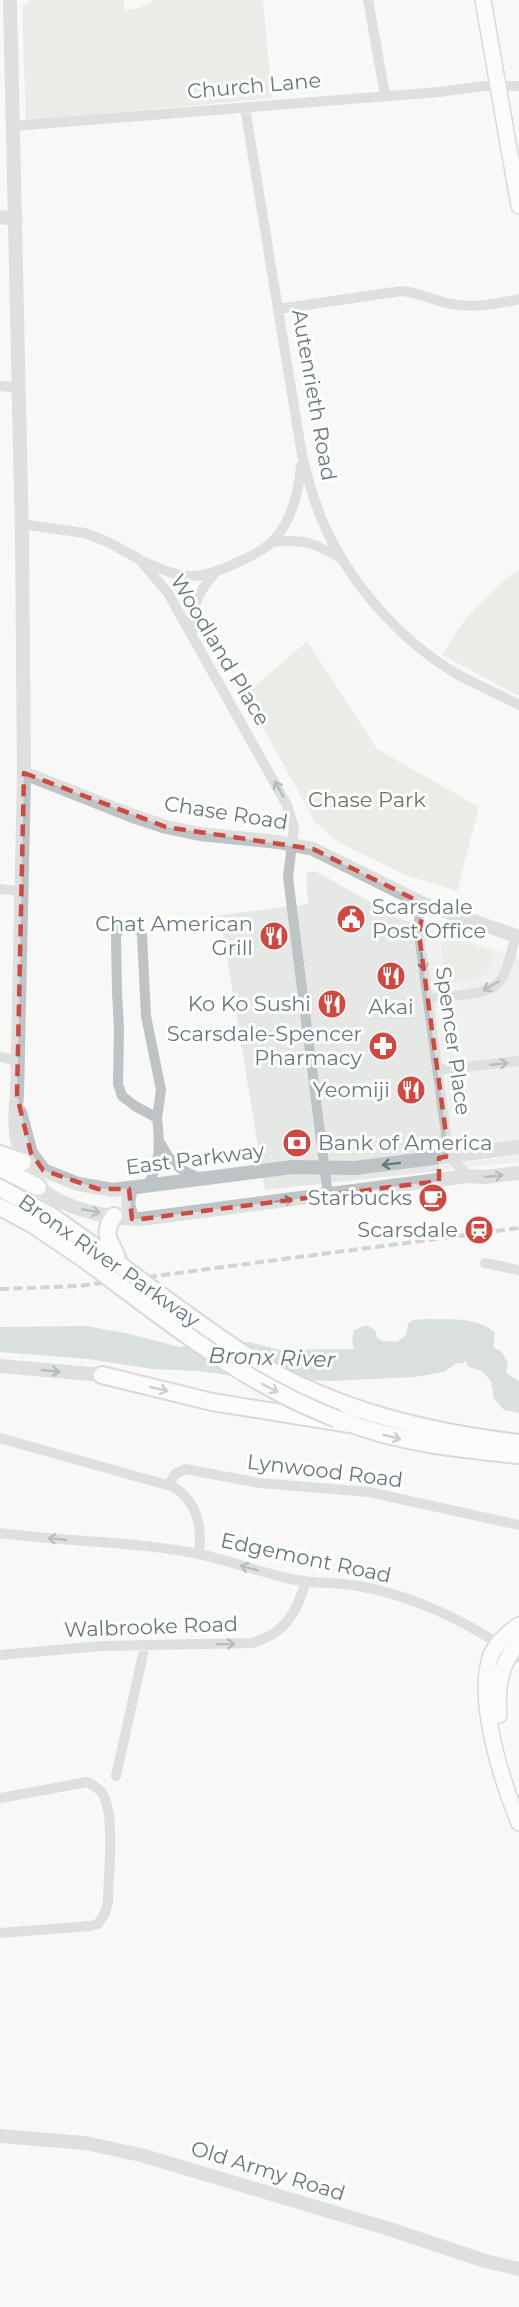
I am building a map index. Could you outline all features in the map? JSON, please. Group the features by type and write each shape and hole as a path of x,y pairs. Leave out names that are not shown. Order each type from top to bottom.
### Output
{"highway":[{"path":"0,1154 23,1162"},
{"path":"0,1168 38,1187"},
{"name":"Bronx River Parkway","path":"0,1188 53,1217 115,1259 240,1352 343,1415 519,1443"},
{"name":"Bronx River Parkway","path":"0,1207 32,1224 238,1370 278,1393 343,1415 408,1441 519,1457"},
{"path":"114,1216 106,1233 115,1259"},
{"path":"102,1375 212,1402 343,1415"}],"main road":[{"path":"483,0 519,206"},
{"path":"519,1625 498,1642 489,1662 488,1702 500,1775 519,1823"},
{"path":"516,1651 501,1675 498,1699 505,1748 519,1796"}],"street":[{"path":"10,0 16,219 24,773 17,1096 14,1122 23,1162 38,1187 73,1206 132,1219 328,1196 468,1176 484,1177 519,1173"},
{"path":"368,0 385,95"},
{"name":"Church Lane","path":"14,126 519,86"},
{"name":"Autenrieth Road","path":"245,108 302,455 310,489 325,528 362,589 380,610 423,649 457,674 519,705"},
{"path":"0,217 16,219"},
{"path":"278,309 401,291 418,293 455,304 479,307 519,299"},
{"path":"0,386 18,388"},
{"path":"272,542 289,515 299,489 302,455"},
{"name":"Woodland Place","path":"21,524 85,533 108,542 139,559 168,593 288,805 294,823 288,877 328,1196"},
{"path":"192,634 193,607 200,591 214,574 272,542 302,541 316,545 344,560"},
{"path":"139,559 175,574 196,576 214,574"},
{"name":"Chase Road","path":"24,773 166,827 200,834 293,844 322,852 424,904 517,937"},
{"path":"0,889 21,891"},
{"name":"Spencer Place","path":"424,904 419,916 419,934 449,1156"},
{"path":"147,1186 154,1175 159,1157 160,1141 157,1118 161,1090 146,1016 142,935 138,927 124,924 116,935 120,1028 118,1084 122,1095 135,1106 157,1118"},
{"path":"428,998 480,992 493,988 502,976 517,937"},
{"path":"0,1057 18,1061"},
{"path":"438,1070 519,1061"},
{"path":"17,1096 31,1153 43,1170"},
{"path":"160,1141 172,1163 202,1179"},
{"name":"East Parkway","path":"23,1162 89,1187 125,1189 300,1167 355,1168 519,1147"},
{"path":"449,1156 468,1176"},
{"path":"434,1158 439,1170 439,1180"},
{"path":"114,1216 125,1189"},
{"path":"125,1189 132,1219"},
{"path":"485,1263 519,1270"},
{"path":"0,1366 102,1375"},
{"path":"0,1438 169,1484 185,1496 196,1513 200,1527 198,1554"},
{"name":"Lynwood Road","path":"169,1484 175,1474 185,1469 250,1482 369,1492 519,1525"},
{"name":"Edgemont Road","path":"0,1533 132,1545 198,1554 291,1579 337,1582 377,1590 447,1616 516,1651"},
{"name":"Walbrooke Road","path":"0,1654 85,1647 238,1644 263,1639 283,1626 294,1614 306,1581"},
{"path":"116,1776 145,1645"},
{"path":"0,1798 87,1782 101,1791 110,1819 108,1902 105,1913 98,1924 0,1933"},
{"name":"Old Army Road","path":"0,2136 85,2143 141,2155 386,2228 485,2261 519,2269"}],"highlighted area":[{"path":"24,773 166,827 313,849 424,904 419,934 449,1156 439,1158 439,1181 141,1219 132,1219 129,1189 98,1189 43,1170 31,1153 21,1117 17,1096"}],"shaded area":[{"path":"315,871 401,919 519,957 519,1162 265,1190 220,915 308,904 306,873"}],"green space":[{"path":"31,0 123,0 125,10 139,8 155,0 263,0 272,98 26,121 22,7"},
{"path":"519,570 519,696 443,655 473,610"},
{"name":"Chase Park","path":"307,641 377,749 479,807 457,891 403,874 338,842 315,822 245,695"},
{"path":"446,937 494,952 485,976 446,981 441,944 444,943"}],"water":[{"name":"Bronx River","path":"413,1320 472,1321 495,1333 493,1347 501,1351 508,1363 506,1373 519,1381 519,1413 504,1410 494,1399 491,1381 482,1371 469,1367 465,1361 463,1364 457,1363 444,1372 414,1377 331,1381 247,1378 199,1371 152,1369 88,1359 0,1352 0,1327 86,1326 130,1334 179,1347 248,1342 281,1350 354,1349 352,1339 354,1330 366,1325 375,1330 377,1338 397,1342 406,1335 408,1324"}],"railway":[{"path":"0,1289 79,1286 519,1228"}],"place":[{"name":"Scarsdale Post Office","path":"351,919"},
{"name":"Chat American Grill","path":"274,936"},
{"name":"Akai","path":"391,976"},
{"name":"Ko Ko Sushi","path":"332,1004"},
{"name":"Scarsdale-Spencer Pharmacy","path":"383,1046"},
{"name":"Yeomiji","path":"411,1090"},
{"name":"Bank of America","path":"297,1143"},
{"name":"Starbucks","path":"433,1198"},
{"name":"Scarsdale","path":"479,1230"}]}
